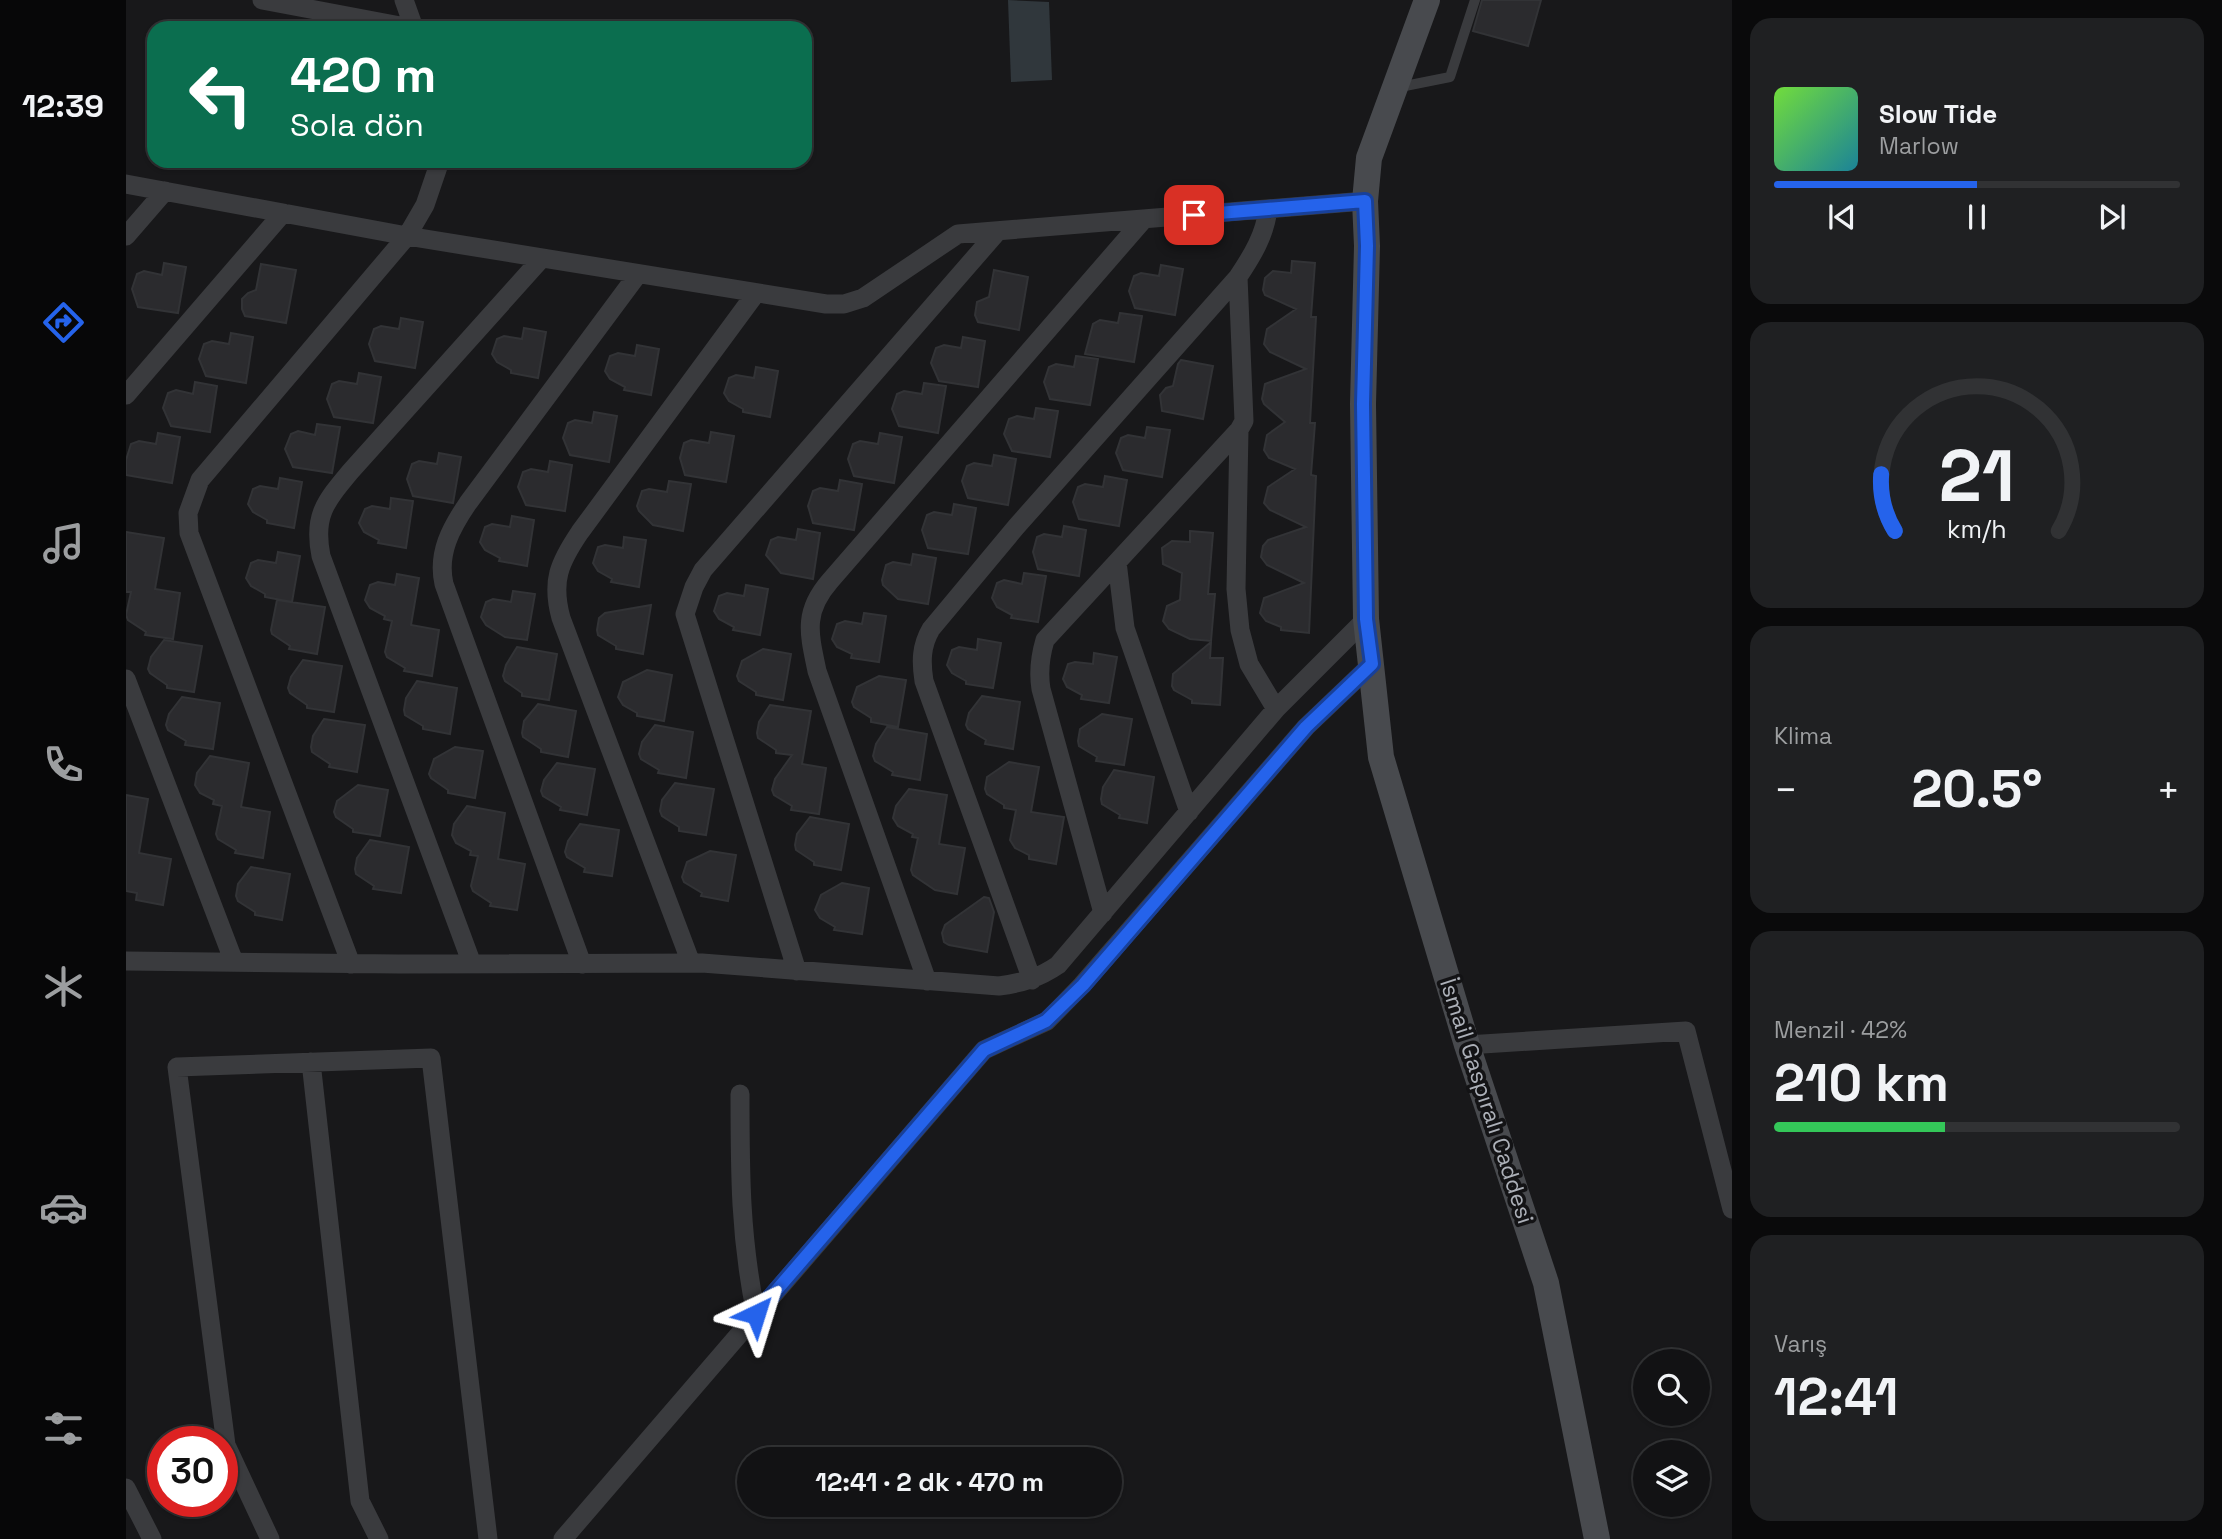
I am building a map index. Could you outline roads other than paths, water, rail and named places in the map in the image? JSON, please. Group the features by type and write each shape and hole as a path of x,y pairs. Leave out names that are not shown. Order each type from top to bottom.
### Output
{"main road":[{"name":"İsmail Gaspıralı Caddesi","path":"1427,0 1369,159 1365,201 1367,246 1363,404 1366,619 1381,757 1467,1045 1546,1283 1597,1539"}],"street":[{"path":"262,0 378,21"},
{"path":"404,0 411,21"},
{"path":"351,964 189,533 188,513 200,480 407,236 425,205 438,168"},
{"path":"126,184 407,236 826,304 844,304 863,298 958,234 1365,201"},
{"path":"126,236 165,191"},
{"path":"1032,980 924,681 921,665 925,640 931,629 1016,527 1238,277 1259,240 1266,224 1268,209"},
{"path":"126,395 283,213"},
{"path":"927,981 817,671 810,639 809,622 813,607 830,581 1144,219"},
{"path":"797,971 685,614 703,570 998,231"},
{"path":"472,964 321,556 318,542 319,522 326,502 344,480 542,258"},
{"path":"582,964 440,568 446,540 463,511 638,274"},
{"path":"1103,913 1039,673 1045,640 1239,430 1244,421 1238,277"},
{"path":"691,963 561,618 556,582 560,567 580,532 756,293"},
{"path":"1239,430 1236,589 1240,630 1249,664 1276,709"},
{"path":"1117,562 1125,628 1189,811"},
{"path":"126,961 351,964 691,963 999,986 1032,980 1058,965 1276,709 1366,619"},
{"path":"564,1539 984,1050 1046,1021 1083,985 1306,727 1372,664"},
{"path":"126,678 234,962"},
{"path":"1467,1045 1686,1031 1732,1209"},
{"path":"271,1539 226,1445 177,1067 431,1058 488,1539"},
{"path":"311,1062 360,1501 379,1539"},
{"path":"740,1094 740,1199 746,1265 756,1314"},
{"path":"126,1488 152,1539"}],"lane":[{"path":"1395,88 1450,77 1475,0"}]}
